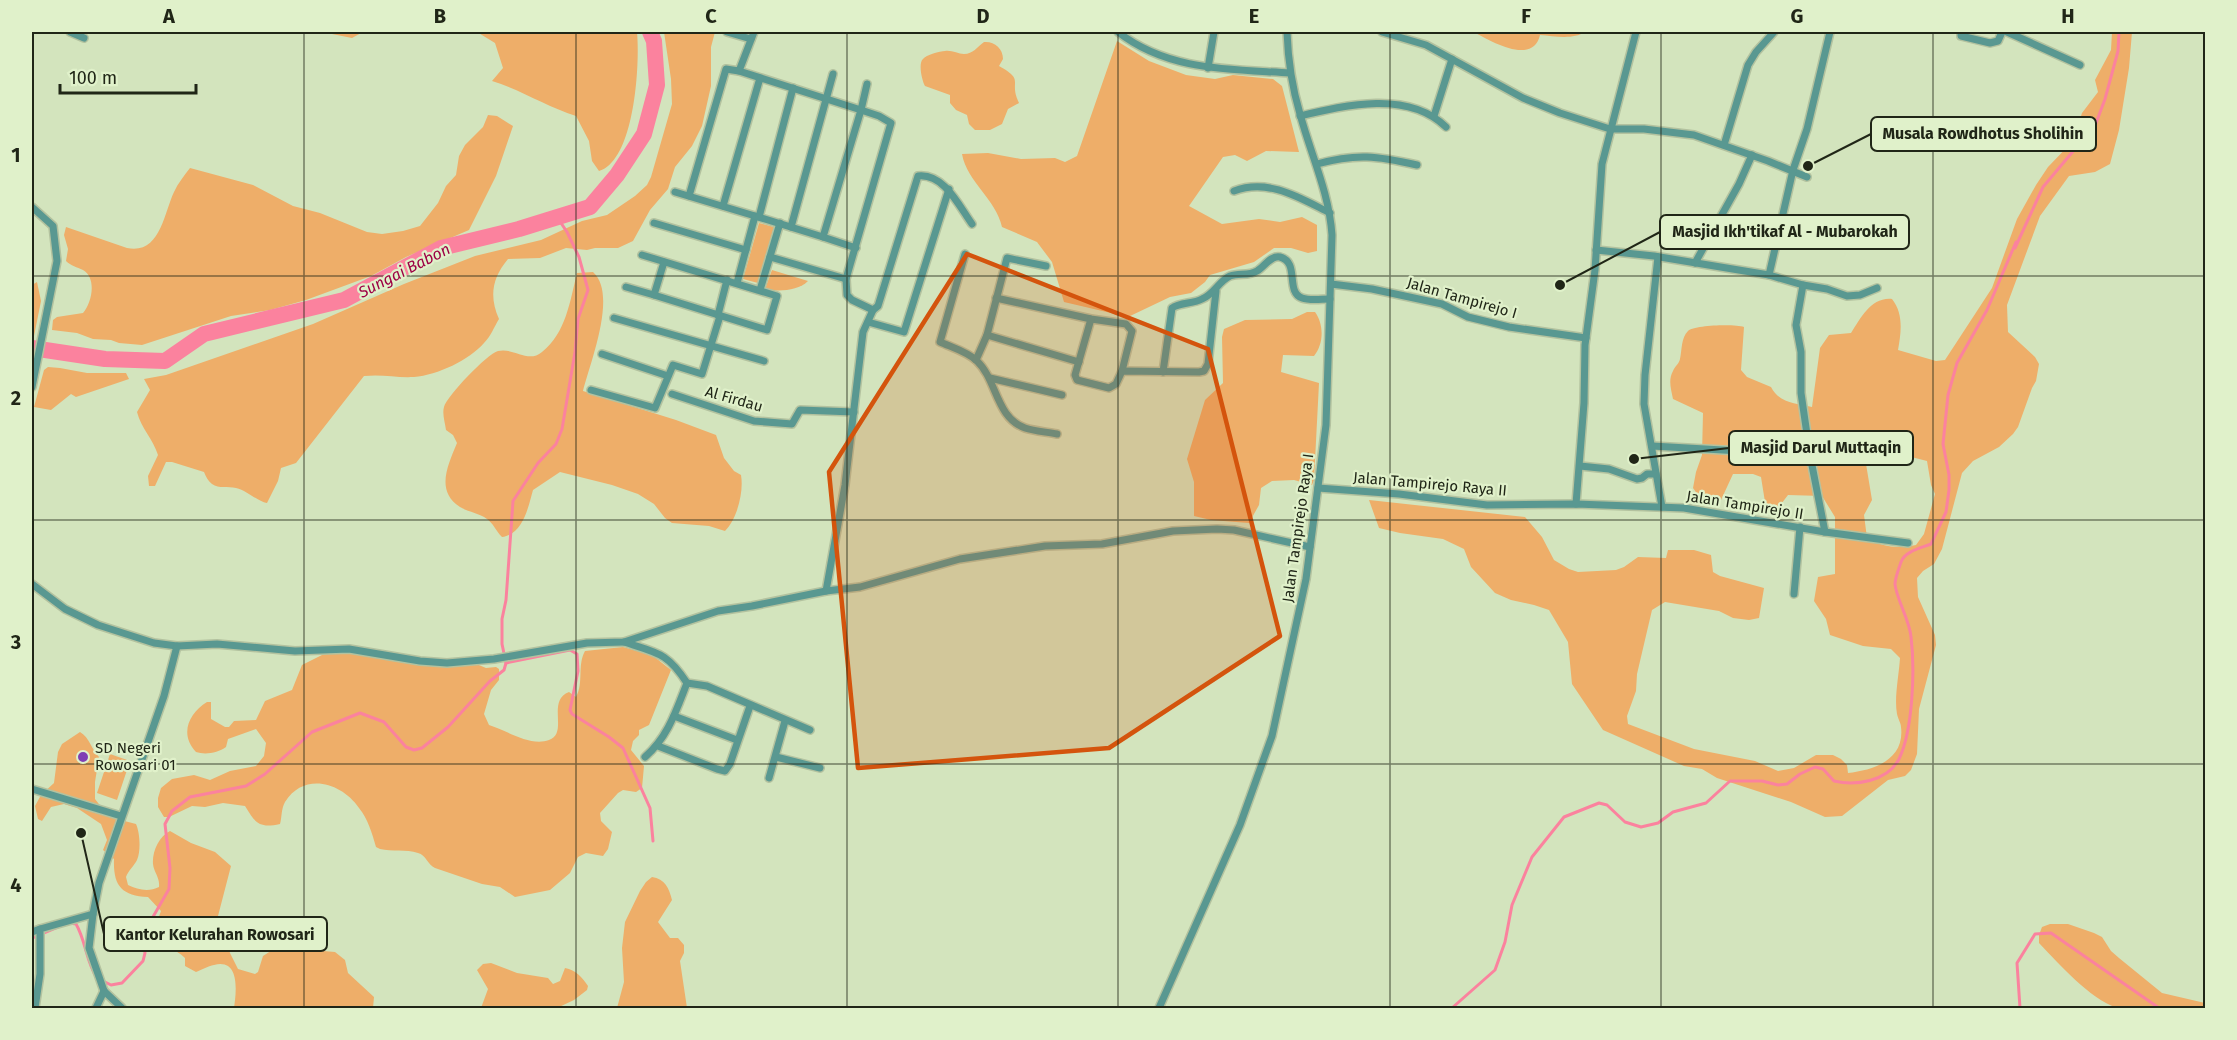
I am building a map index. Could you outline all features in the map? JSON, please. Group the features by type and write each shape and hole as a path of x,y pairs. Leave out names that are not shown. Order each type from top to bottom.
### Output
{"street":[{"path":"70,32 84,38"},
{"path":"727,32 751,39"},
{"path":"739,71 754,32"},
{"path":"1118,32 1153,54 1184,64 1208,68 1290,73"},
{"path":"1208,68 1214,32"},
{"name":"Jalan Tampirejo Raya I","path":"1159,1008 1240,825 1272,736 1306,579 1318,488 1326,425 1332,235 1330,213 1317,164 1300,116 1290,73 1287,32"},
{"path":"1382,32 1426,45 1523,98 1560,113 1610,129 1669,131 1694,135 1807,177"},
{"path":"1576,504 1586,338 1596,250 1601,174 1610,129 1636,32"},
{"path":"1724,145 1748,65 1755,52 1774,32"},
{"path":"1768,275 1830,32"},
{"path":"1961,32 1961,36 1990,43 1998,41 2002,32"},
{"path":"2007,32 2080,65"},
{"path":"1434,116 1452,59"},
{"path":"689,196 726,69 739,71 861,110 891,123 846,279 848,295 873,310"},
{"path":"791,227 833,74"},
{"path":"723,206 760,78"},
{"path":"823,237 867,84"},
{"path":"736,283 793,88"},
{"path":"1300,116 1339,107 1372,103 1407,107 1434,116 1446,127"},
{"path":"1695,263 1739,184 1752,155"},
{"path":"1317,164 1340,157 1379,156 1417,165"},
{"path":"826,591 845,485 863,332 873,310 878,306 915,179 922,175 949,189 972,224"},
{"path":"1234,191 1245,187 1266,187 1299,196 1330,213"},
{"path":"868,322 904,332 949,189"},
{"path":"675,192 856,248"},
{"path":"32,207 53,226 57,261 32,385"},
{"path":"654,223 746,250"},
{"path":"760,290 780,224"},
{"path":"1596,250 1658,257 1768,275 1854,296 1877,288"},
{"path":"965,254 940,342 976,360 990,378 1000,405 1010,418 1023,428 1057,434"},
{"path":"626,286 767,330 777,296 642,255"},
{"path":"770,257 846,279"},
{"path":"1163,372 1172,308 1175,305 1197,302 1216,291 1226,278 1252,273 1273,258 1281,257 1288,262 1291,268 1295,292 1299,297 1306,300 1330,299"},
{"path":"1658,257 1644,404 1662,507"},
{"path":"976,360 987,334 1007,258 1047,266"},
{"path":"654,295 664,262"},
{"path":"591,390 655,408 673,365 702,374 727,280"},
{"name":"Jalan Tampirejo I","path":"1331,284 1372,289 1442,303 1468,317 1509,327 1586,338"},
{"path":"1803,285 1796,325 1801,352 1801,393 1825,532"},
{"path":"1122,371 1199,372 1206,368 1216,291"},
{"path":"996,298 1091,319 1126,324 1131,328 1122,371 1116,384 1109,388 1077,380 1075,375 1091,319"},
{"path":"614,318 765,361"},
{"path":"987,334 1079,362"},
{"path":"602,354 668,376"},
{"path":"990,378 1062,395"},
{"name":"Al Firdau","path":"672,394 754,421 792,424 800,410 854,412"},
{"path":"1652,446 1810,455"},
{"path":"1580,466 1609,469 1637,479 1647,474 1656,474"},
{"name":"Jalan Tampirejo Raya II","path":"1318,488 1399,494 1487,505 1576,504"},
{"name":"Jalan Tampirejo II","path":"1576,504 1662,507 1908,543"},
{"path":"1794,594 1800,527"},
{"path":"32,584 65,609 98,625 154,643 177,646 217,644 288,651 348,649 420,662 447,663 494,659 587,644 624,642 718,611 860,587 960,559 1045,546 1102,544 1190,529 1234,530 1310,547"},
{"path":"624,642 666,657 678,668 687,683"},
{"path":"122,1008 104,991 89,948 93,914 99,883 164,696 177,646"},
{"path":"687,683 707,686 810,730"},
{"path":"645,757 658,746 674,716 687,683"},
{"path":"658,746 723,771 730,764 750,706"},
{"path":"674,716 737,740"},
{"path":"770,778 785,721"},
{"path":"776,757 820,768"},
{"path":"32,789 121,816"},
{"path":"32,932 93,914"},
{"path":"35,1008 40,974 40,931"},
{"path":"96,1008 104,991"}],"highlighted area":[{"path":"967,254 1208,349 1280,636 1109,748 858,768 829,472"}],"shaded area":[{"path":"322,32 363,32 352,38"},
{"path":"477,32 637,32 636,87 633,109 621,149 611,163 599,171 592,161 589,141 576,116 492,81 503,68 495,43"},
{"path":"664,32 715,32 711,47 711,86 702,126 692,146 675,167 668,189 650,210 633,241 618,248 587,250 566,248 540,258 508,259 495,281 493,295 499,319 484,343 462,361 423,376 364,376 296,463 281,468 278,481 267,503 240,489 215,486 204,472 172,462 166,462 155,486 149,486 148,476 158,455 137,412 150,390 144,379 166,375 313,324 475,256 541,240 582,221 607,215 635,196 647,185 651,177 672,104"},
{"path":"1474,32 1585,32 1569,37 1540,35 1536,44 1529,49 1520,50 1500,45"},
{"path":"2112,32 2132,32 2119,130 2110,164 2095,172 2069,176 2040,216 2007,305 2008,332 2035,357 2039,364 2036,381 2018,427 2013,434 1999,447 1973,461 1962,473 1942,549 1934,564 1917,578 1918,597 1935,635 1936,645 1919,709 1917,754 1911,770 1905,776 1888,780 1842,816 1825,817 1791,802 1717,778 1702,769 1684,766 1603,730 1572,684 1568,642 1549,610 1511,600 1495,593 1471,567 1464,549 1443,539 1379,528 1369,500 1525,517 1542,537 1554,560 1578,572 1616,570 1638,557 1666,558 1668,550 1694,550 1711,555 1713,572 1764,588 1759,618 1749,620 1733,618 1719,611 1665,602 1652,610 1637,674 1636,691 1627,716 1628,724 1694,749 1755,761 1778,771 1794,768 1816,755 1833,755 1841,759 1847,765 1848,773 1868,769 1886,761 1898,748 1901,738 1896,701 1900,658 1891,649 1863,646 1830,635 1826,619 1814,601 1818,577 1835,574 1835,517 1822,496 1788,495 1778,508 1770,508 1765,502 1761,477 1753,474 1733,474 1721,500 1698,495 1693,488 1702,455 1703,413 1673,399 1670,385 1671,374 1679,361 1683,341 1688,331 1698,327 1744,327 1741,370 1747,377 1771,387 1783,399 1812,407 1820,348 1829,335 1851,333 1872,305 1885,299 1892,299 1900,317 1898,350 1936,361 1945,360 1992,288 2017,219 2036,185 2048,167 2073,141 2082,113 2098,92 2095,80 2111,50","holes":["1868,449 1884,450 1927,461 1935,494 1924,534 1916,545 1891,546 1867,538 1864,515 1872,500 1865,458"]},
{"path":"1117,41 1149,61 1186,75 1215,79 1233,75 1273,79 1282,86 1299,152 1266,151 1247,161 1235,155 1223,157 1189,206 1222,224 1259,219 1280,222 1302,217 1317,225 1317,251 1308,253 1291,248 1274,248 1254,262 1210,275 1191,293 1170,297 1128,317 1064,302 1052,262 1037,242 1002,227 994,208 965,164 962,154 988,153 1021,159 1055,158 1065,162 1077,156"},
{"path":"984,42 994,44 1000,49 1003,59 999,66 1014,78 1019,103 1008,109 1002,124 990,130 975,130 969,124 967,115 956,110 950,103 950,95 925,86 921,64 925,58 940,52 967,54"},
{"path":"488,115 497,116 513,126 496,176 469,230 406,257 371,276 306,300 270,310 231,316 142,345 93,339 77,333 52,330 53,320 57,317 83,313 92,291 92,284 87,274 66,261 68,249 64,235 66,227 127,248 147,245 159,231 170,201 190,168 253,185 293,206 320,213 367,232 382,234 403,231 420,226 438,203 446,186 456,175 459,156 465,145 483,127"},
{"path":"759,223 774,227 758,283 743,279"},
{"path":"772,270 808,281 788,290 765,289"},
{"path":"593,272 600,282 603,312 596,347 583,391 716,435 724,458 734,471 741,475 742,482 736,512 725,531 709,526 672,523 654,504 638,494 560,472 533,490 527,512 520,526 509,535 502,537 481,515 466,510 452,501 446,486 446,477 457,443 453,435 446,430 443,412 447,402 477,367 498,351 504,350 526,356 542,352 557,336 562,326 577,273"},
{"path":"37,282 41,301 32,346 32,285"},
{"path":"1307,312 1315,312 1320,322 1322,334 1320,346 1314,356 1283,355 1281,372 1319,383 1312,485 1294,480 1272,481 1261,488 1259,505 1249,523 1211,520 1194,516 1194,482 1187,459 1205,400 1223,383 1222,337 1224,329 1245,320 1292,319"},
{"path":"48,367 87,373 126,373 129,379 76,397 71,394 51,410 34,407 44,370"},
{"path":"623,647 652,655 671,670 649,725 639,730 639,735 633,741 631,750 644,766 642,788 636,792 623,790 600,813 601,821 612,832 608,849 603,856 586,853 578,857 570,873 550,890 515,897 500,887 482,884 435,868 418,853 380,849 376,847 365,817 351,799 343,792 322,784 302,787 293,793 285,802 280,824 267,826 258,823 245,806 223,803 205,807 192,806 169,817 164,817 158,807 161,788 172,779 194,775 210,780 230,771 256,766 264,756 266,743 256,729 228,739 226,747 219,751 196,752 188,738 187,731 195,712 207,702 211,702 211,719 225,727 229,727 234,721 256,720 265,701 292,690 302,665 326,653 354,653 422,665 474,663 486,668 496,667 499,669 499,680 491,690 484,714 489,725 526,740 542,742 555,736 559,702 562,696 569,692 576,697 580,686 581,662 585,651"},
{"path":"80,732 99,757 95,799 109,817 136,824 140,842 139,852 137,860 126,877 128,885 144,890 159,887 153,864 154,854 160,840 170,831 191,843 215,852 231,866 218,916 230,953 238,969 255,974 258,972 263,956 280,945 335,952 345,960 348,973 374,997 373,1008 234,1008 236,986 233,972 229,967 223,964 214,965 196,972 185,966 185,958 181,954 149,941 161,911 148,897 131,894 117,882 114,859 103,850 107,840 101,824 77,808 64,804 51,807 42,821 38,819 35,806 41,795 54,783 58,752 62,744"},
{"path":"110,754 130,761 117,800 97,793"},
{"path":"652,877 666,885 672,900 658,922 670,938 678,938 684,945 684,953 680,961 687,1008 617,1008 624,982 622,948 625,922 640,891"},
{"path":"2050,924 2068,924 2102,937 2111,951 2162,993 2205,1003 2205,1008 2117,1008 2106,1003 2075,980 2039,943 2042,927"},
{"path":"491,963 517,973 548,978 553,984 560,981 565,968 569,969 576,972 583,980 588,986 587,990 574,1000 557,1008 481,1008 488,989 477,970 483,964"}],"waterway":[{"name":"Sungai Babon","path":"32,348 105,359 165,361 204,334 344,300 441,248 519,229 590,207 617,175 644,134 657,85 654,41 650,32"},
{"path":"1452,1008 1495,970 1505,942 1512,905 1532,857 1564,817 1599,803 1607,805 1625,822 1641,827 1658,823 1673,812 1706,803 1730,781 1787,784 1800,774 1815,767 1823,769 1834,781 1851,783 1879,777 1894,767 1904,747 1910,716 1913,665 1910,631 1895,582 1903,558 1914,550 1931,544 1946,512 1949,475 1943,444 1948,395 1957,363 1987,310 2043,187 2080,143 2092,134 2105,99 2118,51 2119,32"},
{"path":"103,981 111,985 122,983 143,961 145,953 142,936 169,889 170,868 165,824 172,811 190,797 246,786 265,774 312,732 360,713 384,722 406,747 414,750 422,748 448,727 490,681 504,670 506,663 502,644 502,619 506,600 513,501 538,463 556,444 562,429 578,319 588,290 579,257 557,217"},
{"path":"506,663 570,650 577,654 578,671 570,710 572,714 623,748 650,808 653,841"},
{"path":"69,923 76,924 90,965 97,978"},
{"path":"32,938 60,926"},
{"path":"2020,1008 2017,963 2035,934 2051,933 2159,1008"}],"place":[{"name":"Musala Rowdhotus Sholihin","path":"1808,166"},
{"name":"Masjid Ikh'tikaf Al - Mubarokah","path":"1560,285"},
{"name":"Masjid Darul Muttaqin","path":"1634,459"},
{"name":"SD Negeri Rowosari 01","path":"83,757"},
{"name":"Kantor Kelurahan Rowosari","path":"81,833"}]}
